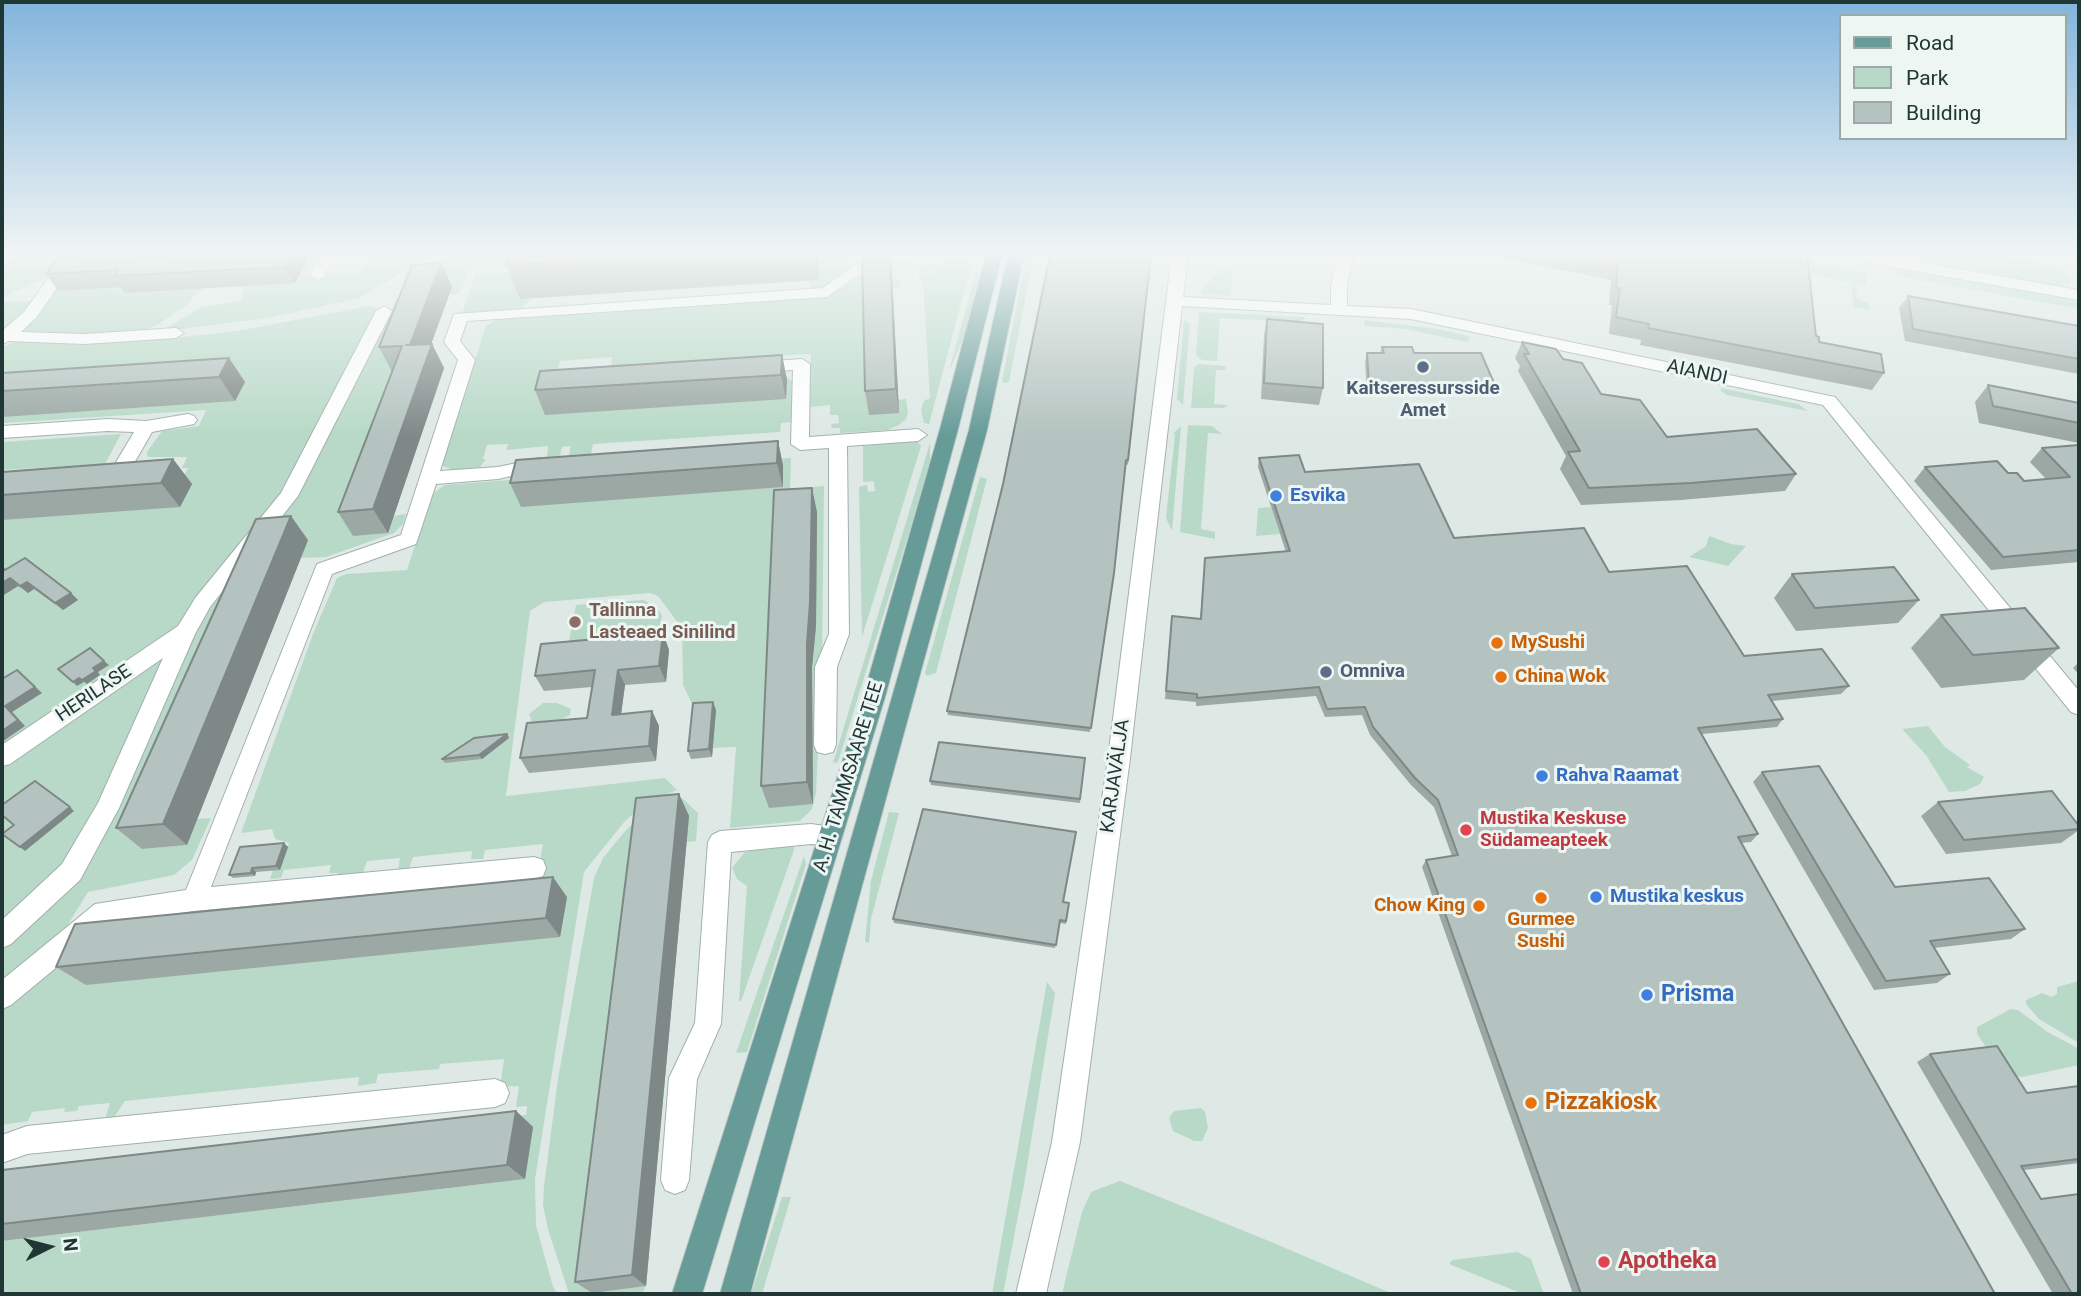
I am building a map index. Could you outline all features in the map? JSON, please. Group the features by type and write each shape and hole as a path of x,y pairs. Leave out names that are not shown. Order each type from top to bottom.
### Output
{"main road":[{"name":"A. H. TAMMSAARE TEE","path":"687,1294 831,835 985,315"},
{"name":"A. H. TAMMSAARE TEE","path":"736,1294 977,435 994,315"}],"street":[{"path":"4,338 28,315"},
{"path":"2,936 71,872 87,847 185,632 203,601 265,529 289,496 382,315"},
{"path":"194,900 324,569 409,539 467,360 452,342 460,317 482,315"},
{"name":"KARJAVÄLJA","path":"1031,1294 1066,1143 1122,731 1172,315"},
{"name":"AIANDI","path":"1418,315 1829,401 2079,706"},
{"path":"4,338 84,339 176,333"},
{"path":"734,369 802,364 793,445 918,435"},
{"path":"2,432 108,425 146,427 188,419"},
{"path":"118,475 146,427"},
{"path":"825,746 826,667 839,634 838,441"},
{"path":"430,478 498,473 552,463"},
{"path":"92,477 141,473"},
{"name":"HERILASE","path":"2,757 185,632"},
{"path":"675,1180 683,1078 708,1024 719,842 811,834 831,835"},
{"path":"2,996 104,912 194,900 534,868"},
{"path":"2,1149 27,1140 495,1093"}],"green space":[{"path":"2,315 22,315 4,333"},
{"path":"34,315 171,315 157,325 127,334 28,333 24,330"},
{"path":"188,315 280,315 273,317 160,332"},
{"path":"319,315 375,315 281,499 181,629 2,752 2,492 183,478 188,468 182,468 187,457 148,457 147,452 162,431 199,426 206,410 2,423 2,346 17,342 84,343 165,339 237,331"},
{"path":"389,315 421,315 394,516 406,514 403,524 394,533 326,557 301,558 307,540 142,849 187,845 197,819 211,818 192,860 174,875 88,892 64,931 36,961 2,989 2,947 70,883 204,609 281,519"},
{"path":"561,315 894,315 898,400 906,399 908,413 899,425 888,430 840,433 840,428 832,428 831,424 839,423 838,415 830,415 830,405 810,407 811,354 706,359 705,365 659,369 659,362 627,364 625,371 611,367 612,357 560,361 558,369 554,371 786,399 787,380 780,376 787,377 793,382 794,422 781,423 780,432 593,444 591,454 569,455 571,446 562,447 560,456 547,457 548,446 506,450 508,444 487,445 483,459 486,459 480,467 453,470 443,466 442,461 486,326 496,320"},
{"path":"925,315 958,315 929,424 924,423 921,410 924,401 930,398"},
{"path":"964,315 970,315 965,335 949,371"},
{"path":"1015,315 1022,315 1009,382 1002,382"},
{"path":"1199,315 1306,317 1300,322 1220,318 1217,361 1202,360 1196,355"},
{"path":"1184,320 1190,324 1183,405 1177,399"},
{"path":"1364,320 1438,329 1468,336 1470,340 1467,342 1404,329 1365,326"},
{"path":"1198,364 1226,366 1225,370 1216,370 1214,404 1227,405 1224,408 1191,408 1194,368"},
{"path":"1721,388 1798,404 1808,411 1727,395"},
{"path":"1188,425 1212,426 1222,434 1208,433 1201,529 1215,532 1215,539 1180,532"},
{"path":"1181,426 1172,531 1166,518 1173,434"},
{"path":"121,434 105,464 2,470 2,442"},
{"path":"917,441 921,446 862,637 859,487 867,485 868,492 875,491 874,481 863,482 863,446"},
{"path":"930,443 930,461 910,529 838,762 833,763"},
{"path":"791,458 790,489 824,486 822,661 816,793 812,809 800,821 730,828 736,747 713,748 683,685 682,628 658,596 650,593 544,602 530,611 506,796 665,778 677,790 647,802 625,821 584,872 535,1179 536,1225 553,1287 558,1294 2,1294 2,1241 525,1179 494,1119 526,1115 527,1106 516,1107 519,1086 500,1087 504,1059 440,1064 439,1069 378,1074 376,1083 358,1086 359,1077 125,1101 110,1123 106,1116 110,1103 79,1106 77,1111 64,1112 65,1108 32,1112 28,1121 2,1125 2,1009 91,937 533,901 543,844 485,850 483,859 471,859 472,851 413,857 409,869 398,871 400,858 367,861 361,878 335,880 338,873 329,873 331,865 284,870 281,878 270,879 273,870 280,870 289,843 275,839 272,829 241,833 313,634 337,578 346,574 407,570 432,494 445,485"},
{"path":"980,477 987,479 936,673 927,676 925,673"},
{"path":"1271,507 1280,534 1256,536 1258,508"},
{"path":"1709,536 1746,546 1728,566 1689,557 1706,546"},
{"path":"643,600 655,606 662,615 659,632 569,641 576,605"},
{"path":"157,658 164,658 98,811 56,876 2,927 2,763"},
{"path":"543,703 557,703 571,709 570,715 547,727 533,725 529,714"},
{"path":"1928,726 1945,747 1970,765 1967,767 1984,777 1980,784 1965,791 1949,792 1926,755 1902,729"},
{"path":"677,798 683,799 698,813 696,841 686,842 688,816 592,1292 646,1286 642,1294 569,1294 548,1229 543,1205 544,1186 558,1079 594,878 603,858 626,830 640,817"},
{"path":"889,812 899,813 871,919 869,943 865,942 871,881"},
{"path":"794,846 794,850 739,1001 747,886 737,879 732,868 745,852"},
{"path":"804,856 806,864 747,1052 736,1053"},
{"path":"2079,981 2079,1043 2039,1019 2026,1004 2026,1000 2042,993 2052,997 2057,994 2057,987"},
{"path":"1047,982 1055,993 1024,1185 1003,1294 992,1294"},
{"path":"2011,1009 2018,1010 2046,1031 2079,1049 2079,1065 2022,1077 2012,1076 2002,1070 1977,1034 1977,1027"},
{"path":"1201,1108 1205,1112 1208,1128 1202,1141 1194,1141 1173,1131 1169,1118 1174,1111"},
{"path":"1120,1181 1393,1294 1062,1294 1082,1212 1091,1192"},
{"path":"782,1197 791,1197 762,1294 751,1294"},
{"path":"1517,1252 1531,1259 1544,1294 1523,1294 1449,1264 1452,1260"}],"building":[{"path":"392,315 421,315 410,345 432,344 373,509 338,512 402,346 379,347"},
{"path":"863,315 893,315 896,389 865,391"},
{"path":"1038,315 1144,315 1114,573 1091,728 947,711 1003,484"},
{"path":"1814,315 1819,342 1881,354 1884,373 1648,328 1649,324 1616,317"},
{"path":"1911,315 2019,315 2079,326 2079,359 1913,329"},
{"path":"1267,319 1323,324 1323,388 1264,383"},
{"path":"1522,342 1556,349 1563,359 1582,363 1601,394 1640,400 1667,437 1757,429 1796,474 1589,488 1568,452 1580,451 1524,354 1529,354"},
{"name":"Kaitseressursside Amet","path":"1382,347 1412,347 1414,353 1481,353 1494,383 1369,384 1367,353 1384,353"},
{"path":"782,355 781,375 535,390 540,371"},
{"path":"229,358 219,377 2,391 2,373"},
{"path":"1988,385 2079,403 2079,423 1993,406"},
{"path":"778,441 777,463 510,483 516,460"},
{"path":"2079,445 2079,550 2003,557 1925,467 1997,461 2008,473 2017,473 2024,481 2070,477 2042,448"},
{"name":"Mustika keskus","path":"1299,455 1305,472 1419,464 1454,538 1584,528 1609,572 1687,566 1744,656 1822,649 1849,686 1768,695 1783,719 1698,728 1758,834 1738,837 1995,1294 1581,1294 1426,860 1458,855 1438,800 1415,778 1373,727 1365,707 1327,709 1319,687 1197,698 1197,694 1166,691 1172,616 1201,619 1205,558 1290,551 1259,458"},
{"path":"173,459 161,483 2,495 2,472"},
{"path":"812,488 807,644 807,782 761,786 774,490"},
{"path":"291,516 163,824 116,828 256,519"},
{"path":"25,558 71,593 55,603 27,582 20,586 10,578 2,583 2,567 5,570"},
{"path":"1894,567 1919,600 1815,608 1792,574"},
{"path":"2025,608 2059,648 1973,655 1941,615"},
{"path":"663,633 659,666 618,670 612,715 652,711 649,746 520,758 527,723 587,718 595,670 535,676 541,644"},
{"path":"90,648 104,661 93,668 96,671 73,682 58,669"},
{"path":"17,670 35,687 5,706 18,720 2,731 2,679"},
{"path":"713,702 709,749 688,751 693,703"},
{"path":"507,734 479,755 442,759 474,738"},
{"path":"939,742 1085,758 1080,799 930,781"},
{"path":"1819,766 1895,887 1989,878 2025,929 1930,941 1950,974 1886,981 1762,772"},
{"path":"35,781 70,807 20,847 2,834 14,825 2,815 2,805"},
{"path":"2052,791 2079,829 1964,840 1938,802"},
{"path":"679,794 632,1275 575,1282 636,798"},
{"path":"923,809 1076,832 1063,902 1069,903 1066,921 1060,920 1056,945 893,919"},
{"path":"284,843 276,866 252,868 251,873 229,875 240,847"},
{"path":"553,877 546,918 56,967 75,924"},
{"path":"1997,1046 2027,1093 2079,1086 2079,1159 2021,1166 2041,1199 2079,1194 2079,1294 2072,1294 1930,1054"},
{"path":"516,1111 507,1165 2,1224 2,1170"}],"place":[{"name":"Kaitseressursside Amet","path":"1423,367"},
{"name":"Esvika","path":"1276,496"},
{"name":"Tallinna Lasteaed Sinilind","path":"575,622"},
{"name":"MySushi","path":"1497,643"},
{"name":"Omniva","path":"1326,672"},
{"name":"China Wok","path":"1501,677"},
{"name":"Rahva Raamat","path":"1542,776"},
{"name":"Mustika Keskuse Südameapteek","path":"1466,830"},
{"name":"Mustika keskus","path":"1596,897"},
{"name":"Gurmee Sushi","path":"1541,898"},
{"name":"Chow King","path":"1479,906"},
{"name":"Prisma","path":"1647,995"},
{"name":"Pizzakiosk","path":"1531,1103"},
{"name":"Apotheka","path":"1604,1262"}]}
